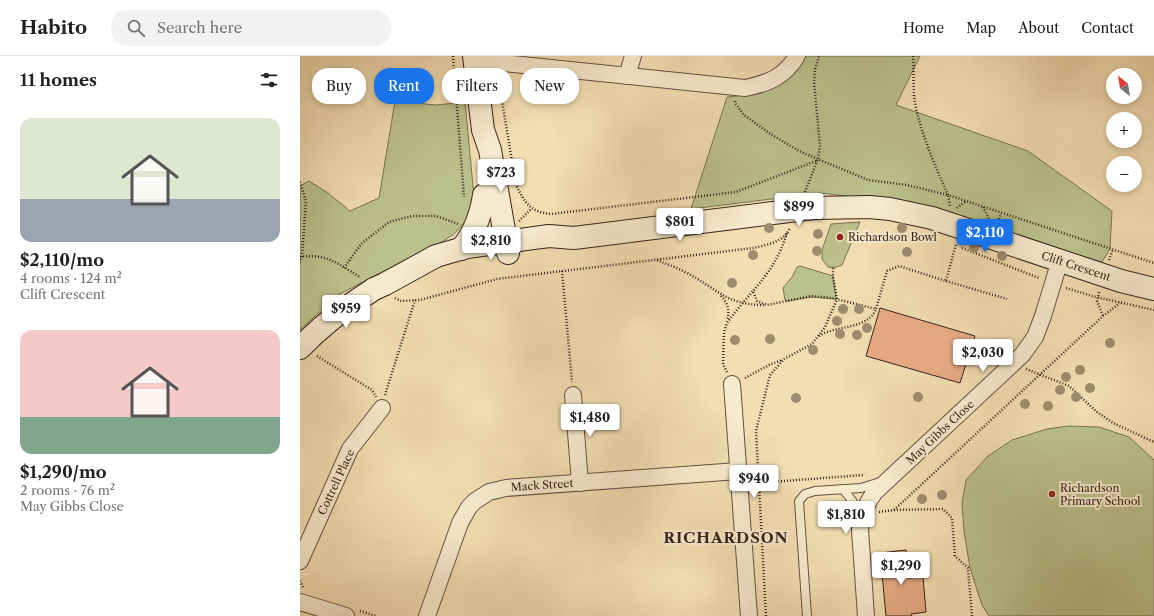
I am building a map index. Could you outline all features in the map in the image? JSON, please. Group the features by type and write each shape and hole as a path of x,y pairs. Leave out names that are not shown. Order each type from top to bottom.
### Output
{"street":[{"path":"627,76 633,56"},
{"path":"499,248 491,194 490,150 483,130 474,58 745,88 764,84 780,75 797,56"},
{"path":"491,194 506,209 524,216 530,234 537,237"},
{"path":"461,249 475,228 481,212 491,194"},
{"name":"Clift Crescent","path":"405,274 432,270 537,237 548,236 574,238 814,208 869,207 890,209 932,218 1121,280 1154,289"},
{"name":"Clift Crescent","path":"308,352 318,330 353,302 436,256 461,249 551,247 574,238"},
{"name":"May Gibbs Close","path":"866,616 860,530 861,518 865,506 874,493 1022,355 1034,337 1043,316 1060,260"},
{"path":"732,384 749,616"},
{"path":"573,395 580,483"},
{"name":"Cottrell Place","path":"300,561 350,449 382,408"},
{"name":"Mack Street","path":"427,616 460,523 469,507 489,492 506,488 580,483 739,478"},
{"path":"300,602 346,616"}],"lane":[{"path":"807,616 799,501 805,494 815,491 860,488 881,482 893,476"},
{"path":"843,489 853,502 861,518"}],"path":[{"path":"453,56 465,190 464,203"},
{"path":"913,56 914,97 921,125 933,160 948,195 952,212"},
{"path":"736,87 734,103 744,115 768,133 799,151 868,180 907,185 948,195 1154,263"},
{"path":"502,104 516,185 522,197 524,216 736,192 817,161"},
{"path":"300,182 306,201 302,256 300,262"},
{"path":"344,268 361,244 389,222 412,216 436,216 461,225 462,224"},
{"path":"727,323 741,304 768,274 781,251 787,232"},
{"path":"946,281 956,246"},
{"path":"656,260 685,272 718,293 741,304 767,305 811,296 838,300 876,309"},
{"path":"718,293 724,299 728,307 729,315 723,338 723,364 732,384 755,374 768,365 784,359 812,344 825,327 838,300 833,277 833,266"},
{"path":"816,339 826,332 839,330 870,318 876,309 887,271 899,266 1006,299"},
{"path":"562,271 573,395"},
{"path":"753,291 757,301 767,305"},
{"path":"382,408 416,300"},
{"path":"1097,301 1103,316"},
{"path":"972,616 968,568 955,556 952,518 943,509 894,510 1103,316 1120,302"},
{"path":"308,352 372,390 382,408"},
{"path":"766,616 756,431 770,375 784,359"},
{"path":"1041,374 1046,378 1069,386 1097,412 1114,423 1154,442"},
{"path":"739,478 758,483 868,474"}],"green space":[{"path":"803,56 920,56 896,105 1028,151 1112,211 1110,249 1102,262 950,216 871,199 820,193 691,209 727,97 761,93 786,81"},
{"path":"395,104 465,104 475,207 469,217 454,234 421,256 403,261 338,295 300,330 300,186 309,181 328,193 350,211 379,198"},
{"name":"Richardson Bowl","path":"860,222 842,265 834,268 828,267 822,259 822,250 831,224"},
{"path":"800,266 833,276 836,298 812,297 787,301 785,300 783,288 792,277 797,267"},
{"name":"Richardson Primary School","path":"1068,426 1099,427 1129,437 1154,460 1154,616 989,616 982,605 970,568 964,531 962,504 966,480 988,456 1012,440 1047,429"}],"building":[{"path":"880,308 975,336 960,383 866,356"},
{"path":"906,550 908,578 923,577 926,612 911,614 912,616 886,616 880,553"}],"place":[{"name":"Richardson Bowl","path":"840,237"},
{"name":"Richardson Primary School","path":"1052,494"}],"district":[{"name":"RICHARDSON","path":"726,538"}]}
